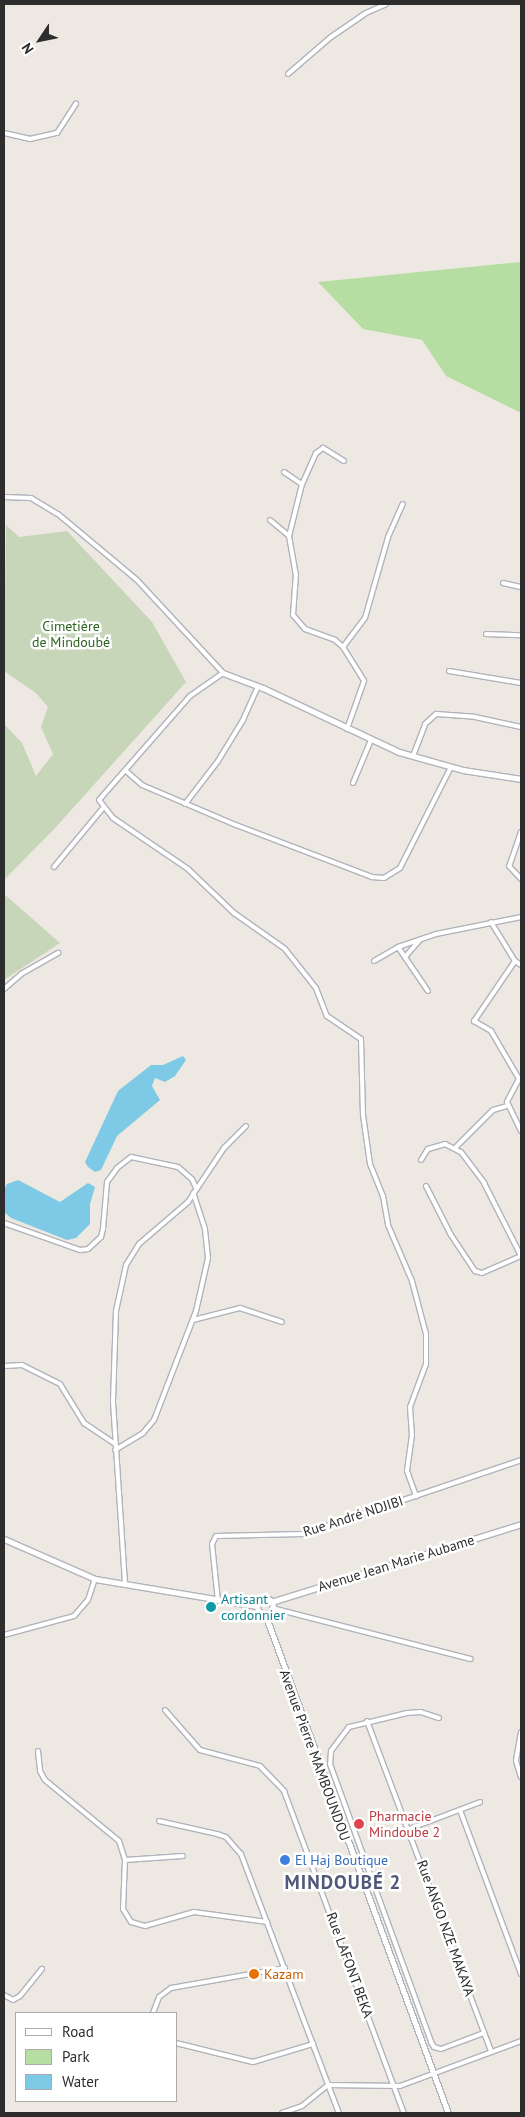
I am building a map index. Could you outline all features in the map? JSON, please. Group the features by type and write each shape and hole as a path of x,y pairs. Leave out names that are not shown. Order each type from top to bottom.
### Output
{"street":[{"path":"288,74 331,37 366,13 386,4"},
{"path":"4,134 30,139 57,133 76,104"},
{"path":"344,461 323,448 318,450 302,484 288,536 296,574 293,615 301,626 335,640 343,647 364,680 347,729"},
{"path":"284,472 302,484"},
{"path":"4,496 31,498 58,514 133,576 222,673 258,686 371,740 413,756 451,767 521,779"},
{"path":"343,647 365,618 388,537 403,504"},
{"path":"270,520 288,536"},
{"path":"503,583 521,587"},
{"path":"486,634 521,635"},
{"path":"449,671 521,683"},
{"path":"222,673 190,696 126,771 102,795 100,800 103,808 113,818 188,869 234,913 286,949 316,988 327,1016 337,1026 360,1037 363,1115 370,1164 383,1196 388,1225 412,1281 426,1334 426,1364 410,1407 412,1435 407,1471 416,1496"},
{"path":"185,804 227,745 258,686"},
{"path":"413,756 424,724 436,714 475,717 521,726"},
{"path":"353,783 371,740"},
{"path":"126,771 142,785 185,804 372,877 384,878 400,868 451,767"},
{"path":"54,866 103,808"},
{"path":"521,832 509,866 521,879"},
{"path":"374,961 398,947 420,940 491,922 521,917"},
{"path":"491,922 515,961 521,965"},
{"path":"405,957 420,940"},
{"path":"398,947 428,990"},
{"path":"4,989 21,974 58,953"},
{"path":"507,1106 519,1079 491,1032 474,1021 515,961"},
{"path":"507,1106 521,1131"},
{"path":"456,1147 493,1110 507,1106"},
{"path":"125,1583 115,1444 116,1311 126,1265 139,1244 174,1216 193,1193 224,1148 246,1126"},
{"path":"421,1160 428,1150 445,1144 456,1147 484,1183 521,1256 482,1274 475,1271 451,1235 426,1186"},
{"path":"4,1223 80,1250 88,1249 101,1237 106,1182 117,1168 131,1157 178,1167 192,1179 196,1188"},
{"path":"115,1450 144,1433 154,1420 193,1320 208,1258 205,1229 193,1193"},
{"path":"193,1320 240,1308 282,1322"},
{"path":"4,1366 22,1365 60,1384 84,1423 115,1444"},
{"name":"Rue André NDJIBI","path":"218,1601 212,1544 216,1536 304,1534 521,1460"},
{"name":"Avenue Jean Marie Aubame","path":"271,1602 521,1524"},
{"path":"4,1539 95,1579 257,1606"},
{"path":"4,1635 74,1616 88,1600 95,1579"},
{"path":"257,1606 262,1600 271,1602 272,1608"},
{"path":"257,1606 260,1613 265,1614 272,1608"},
{"path":"272,1608 471,1659"},
{"name":"Avenue Pierre MAMBOUNDOU","path":"265,1614 448,2113"},
{"name":"Rue LAFONT BEKA","path":"165,1710 200,1750 260,1766 284,1791 404,2113"},
{"path":"439,1718 416,1712 368,1722 343,1732 331,1750 330,1764 428,2036 437,2049 484,2033"},
{"name":"Rue ANGO NZE MAKAYA","path":"368,1722 491,2051"},
{"path":"521,1732 516,1761 521,1778"},
{"path":"38,1751 44,1778 114,1835 122,1846 125,1860 124,1909 131,1922 145,1926 194,1912 267,1922"},
{"path":"409,1829 480,1802"},
{"path":"460,1810 521,1974"},
{"path":"159,1821 217,1834 232,1843 245,1862 339,2113"},
{"path":"125,1860 183,1856"},
{"path":"153,2012 159,1997 171,1988 285,1968"},
{"path":"4,1995 13,2000 20,1996 42,1969"},
{"path":"282,2113 302,2106 328,2085 394,2086 521,2041"},
{"path":"178,2043 253,2062 313,2044"}],"green space":[{"path":"521,262 521,413 446,376 422,340 363,329 318,282"},
{"name":"Cimetière de Mindoubé","path":"6,525 19,537 67,531 152,622 186,682 56,827 4,880 4,724 22,743 36,776 53,754 41,727 48,707 36,693 4,671"},
{"path":"4,894 60,943 4,980"}],"water":[{"path":"183,1056 186,1060 175,1076 165,1082 155,1078 152,1086 160,1100 117,1136 101,1170 95,1172 88,1167 85,1162 118,1091 151,1065 163,1065"},
{"path":"18,1180 60,1202 88,1183 95,1187 90,1204 90,1224 76,1238 67,1240 11,1218 4,1212 4,1190 7,1184"}],"place":[{"name":"Artisant cordonnier","path":"211,1607"},
{"name":"Pharmacie Mindoube 2","path":"359,1824"},
{"name":"El Haj Boutique","path":"285,1860"},
{"name":"Kazam","path":"254,1974"}],"district":[{"name":"MINDOUBÉ 2","path":"343,1883"}]}
